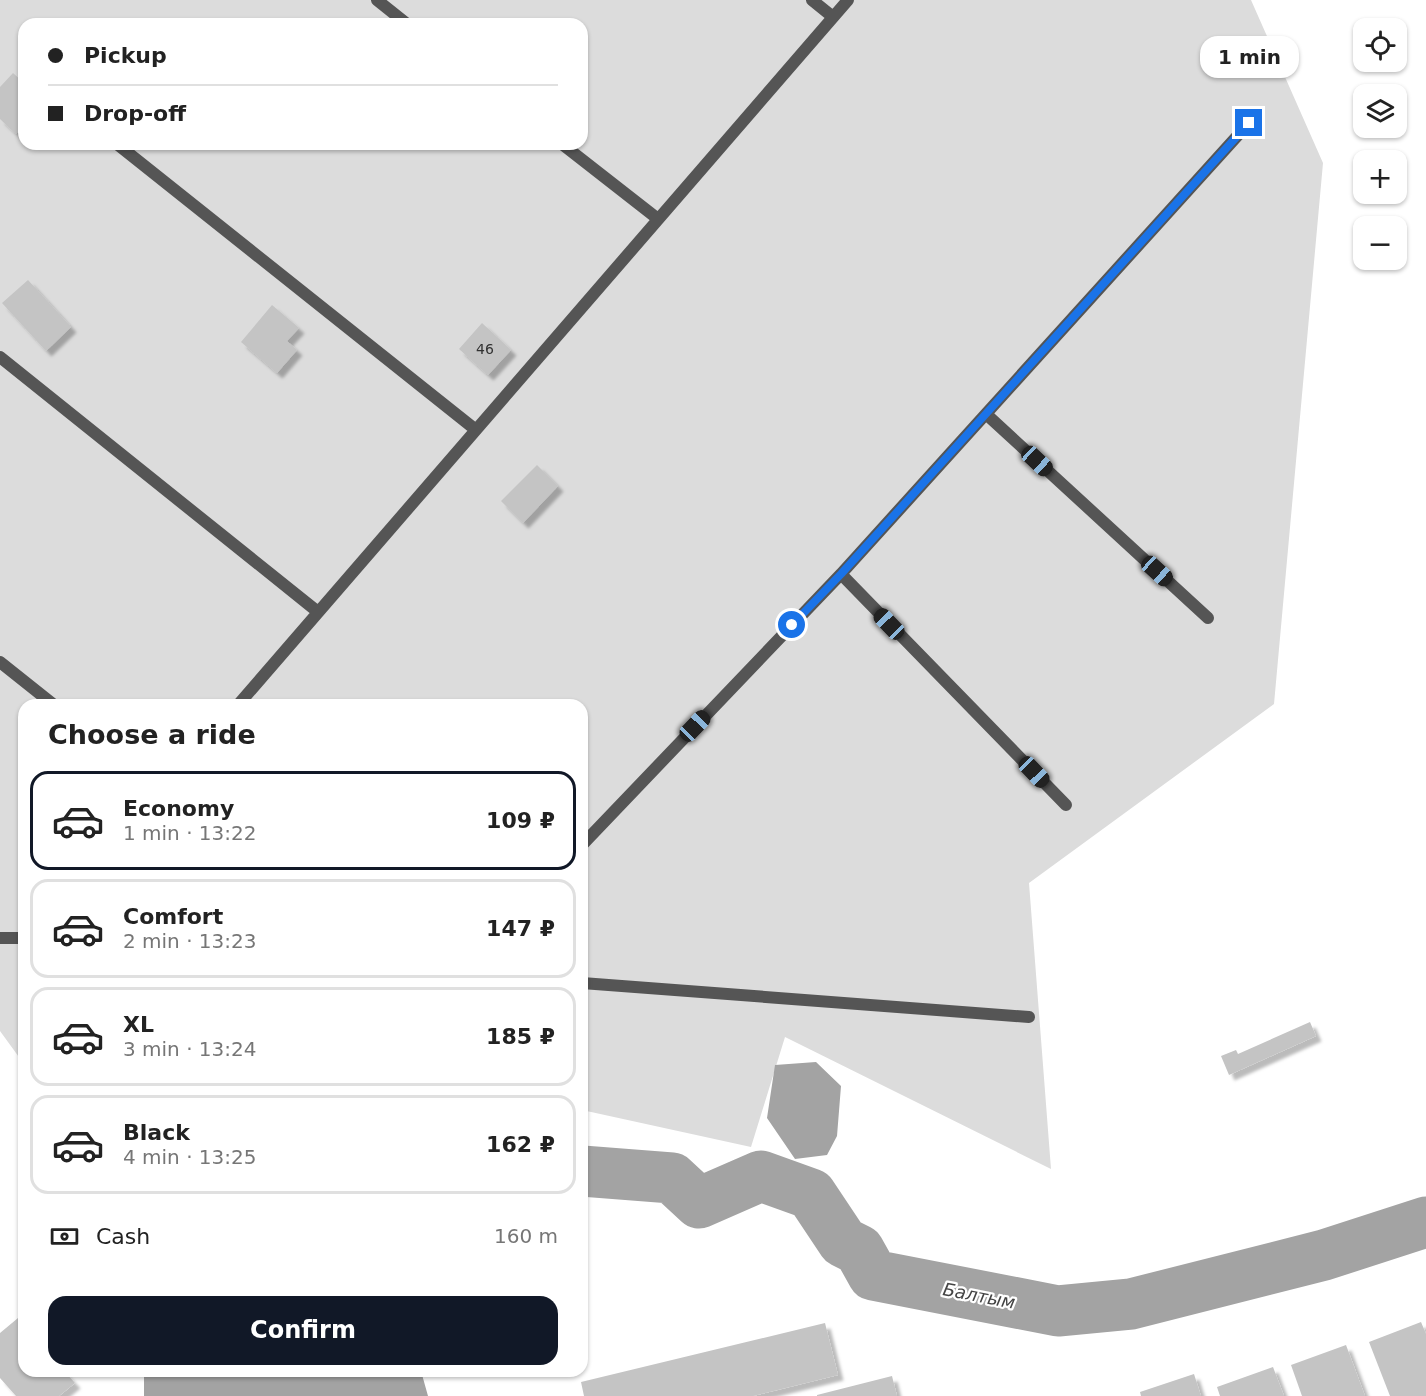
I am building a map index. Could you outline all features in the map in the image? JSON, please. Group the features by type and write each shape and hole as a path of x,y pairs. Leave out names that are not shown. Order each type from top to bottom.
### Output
{"lane":[{"path":"376,0 399,18"},
{"path":"812,0 833,17"},
{"path":"243,699 848,0"},
{"path":"588,839 841,574 1249,123"},
{"path":"125,150 476,430"},
{"path":"570,150 658,219"},
{"path":"0,357 318,612"},
{"path":"986,414 1208,618"},
{"path":"841,574 1066,805"},
{"path":"0,662 46,699"},
{"path":"0,938 18,938"},
{"path":"588,983 1029,1017"}],"shaded area":[{"path":"0,0 1251,0 1323,163 1274,704 1029,883 1051,1169 785,1037 751,1147 588,1111 588,699 18,699 18,1056 0,1031"},
{"path":"816,1062 841,1086 837,1136 827,1155 795,1159 767,1118 775,1065"},
{"path":"144,1377 423,1377 428,1396 144,1396"}],"building":[{"path":"13,73 18,78 18,132 16,134 0,119 0,87"},
{"path":"28,280 71,327 46,351 2,303"},
{"path":"272,305 299,328 287,341 297,350 277,373 241,342"},
{"path":"482,323 511,350 488,375 459,349"},
{"path":"537,465 558,486 523,523 501,501"},
{"path":"1310,1022 1316,1036 1229,1075 1221,1056 1236,1050 1238,1054"},
{"path":"18,1318 18,1377 70,1377 75,1383 59,1396 16,1396 0,1378 0,1333"},
{"path":"1421,1322 1426,1334 1426,1396 1390,1396 1369,1342"},
{"path":"825,1323 838,1375 753,1396 584,1396 581,1382"},
{"path":"1346,1345 1365,1396 1302,1396 1291,1365"},
{"path":"1273,1367 1284,1396 1220,1396 1217,1387"},
{"path":"1194,1374 1201,1396 1141,1396 1140,1392"},
{"path":"892,1376 897,1396 817,1396 817,1395"}],"waterway":[{"name":"Балтым","path":"588,1171 672,1178 699,1203 761,1176 811,1194 843,1242 859,1250 873,1275 1058,1311 1131,1304 1324,1255 1426,1222"}],"route":[{"path":"792,625 841,574 1249,123"}]}
